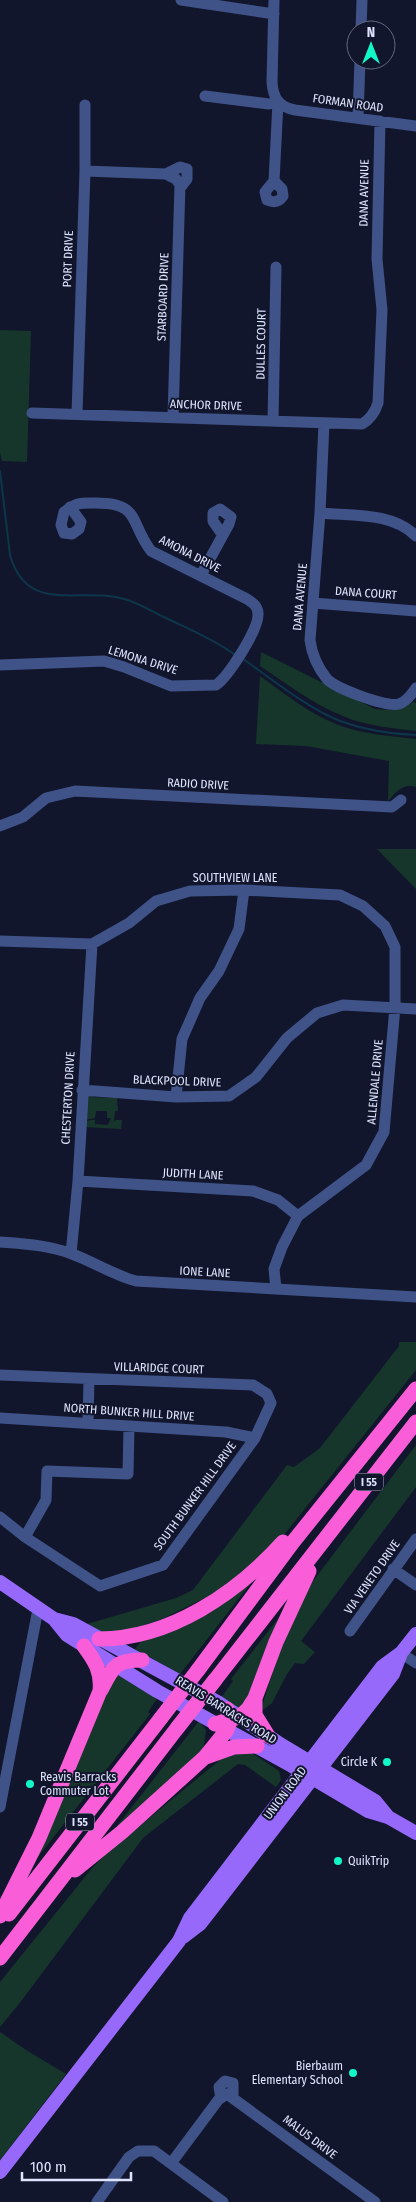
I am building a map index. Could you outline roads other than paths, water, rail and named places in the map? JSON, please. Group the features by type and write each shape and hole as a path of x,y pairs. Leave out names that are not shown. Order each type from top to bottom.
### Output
{"highway":[{"name":"I 55","path":"0,1926 198,1670 317,1512 416,1389"},
{"name":"I 55","path":"0,1958 416,1422"},
{"path":"0,1916 39,1838 100,1691 123,1663 133,1642 190,1614 226,1593 269,1557 301,1522 317,1512"},
{"path":"205,1757 234,1747 262,1741 255,1715 256,1698 276,1642 322,1542"},
{"path":"100,1639 114,1639 150,1632"},
{"path":"84,1646 98,1666 100,1691"},
{"path":"123,1663 142,1660"},
{"path":"60,1881 122,1832 205,1757 228,1720 256,1698"}],"main road":[{"name":"REAVIS BARRACKS ROAD","path":"0,1582 54,1620 67,1635 84,1646 123,1663 228,1720"},
{"name":"REAVIS BARRACKS ROAD","path":"54,1620 73,1624 100,1639 123,1663"},
{"name":"UNION ROAD","path":"179,1941 200,1924 382,1667 401,1653 416,1634"},
{"name":"REAVIS BARRACKS ROAD","path":"142,1660 228,1720 262,1741 310,1769 375,1801 388,1817 416,1833"},
{"name":"REAVIS BARRACKS ROAD","path":"262,1741 278,1758 310,1769"},
{"path":"278,1758 285,1775 285,1792"},
{"name":"UNION ROAD","path":"0,2172 179,1941 190,1918 285,1792 310,1769"}],"street":[{"path":"181,0 274,14"},
{"path":"274,0 272,90 278,102 274,181"},
{"path":"361,20 362,0"},
{"path":"358,118 360,70"},
{"name":"FORMAN ROAD","path":"205,96 269,104 278,102 289,108 416,126"},
{"name":"PORT DRIVE","path":"77,414 85,171 84,105"},
{"name":"DANA AVENUE","path":"374,414 378,403 382,310 376,259 380,121"},
{"name":"STARBOARD DRIVE","path":"85,171 174,180 173,417"},
{"name":"DULLES COURT","path":"273,421 276,267"},
{"name":"ANCHOR DRIVE","path":"32,413 362,424 374,414"},
{"name":"DANA AVENUE","path":"324,423 320,513 310,640 312,653 328,680 345,689 385,704 399,704 413,692"},
{"name":"AMONA DRIVE","path":"70,507 75,503 112,503 124,506 135,519 143,541 151,551 247,599 257,607"},
{"path":"320,513 388,519 403,526 416,536"},
{"path":"200,575 222,534"},
{"name":"DANA COURT","path":"314,603 416,611"},
{"name":"LEMONA DRIVE","path":"0,665 104,661 171,686 216,685 223,681 249,638 258,616 257,607"},
{"name":"RADIO DRIVE","path":"0,826 23,817 46,798 75,791 392,807 401,800"},
{"path":"176,1097 184,1031 200,998 219,971 239,929 244,890"},
{"name":"SOUTHVIEW LANE","path":"92,944 128,923 156,900 190,891 244,890 340,895 363,906 386,926"},
{"name":"ALLENDALE DRIVE","path":"276,1289 274,1269 282,1247 298,1216 366,1165 384,1132 395,1007 395,947 386,926"},
{"path":"0,941 92,944"},
{"name":"CHESTERTON DRIVE","path":"71,1254 78,1181 92,944"},
{"name":"BLACKPOOL DRIVE","path":"82,1090 176,1097 229,1096 256,1078 287,1038 317,1013 342,1005 416,1009"},
{"name":"JUDITH LANE","path":"78,1181 253,1191 278,1200 298,1216"},
{"name":"IONE LANE","path":"0,1242 33,1244 71,1254 112,1274 136,1281 416,1297"},
{"name":"VILLARIDGE COURT","path":"0,1375 253,1385 267,1394 271,1402 255,1438"},
{"path":"88,1423 89,1379"},
{"name":"NORTH BUNKER HILL DRIVE","path":"0,1418 226,1432 255,1438"},
{"path":"25,1537 46,1500 47,1471 128,1474 129,1426"},
{"name":"SOUTH BUNKER HILL DRIVE","path":"0,1517 25,1537 100,1586 163,1565 255,1438"},
{"name":"VIA VENETO DRIVE","path":"350,1631 416,1539"},
{"path":"393,1569 416,1585"},
{"path":"0,1807 38,1609"},
{"path":"401,1653 416,1663"},
{"name":"MALUS DRIVE","path":"172,2162 227,2096 375,2202"},
{"path":"97,2202 129,2157 138,2151 154,2151 172,2162 223,2202"}],"waterway":[{"path":"0,471 10,555 18,574 29,586 42,592 57,595 107,596 124,599 201,634 234,654"},
{"path":"243,659 302,701 340,721 378,731 416,735"}],"place":[{"name":"Circle K","path":"387,1762"},
{"name":"Reavis Barracks Commuter Lot","path":"30,1784"},
{"name":"QuikTrip","path":"338,1861"},
{"name":"Bierbaum Elementary School","path":"353,2073"}]}
